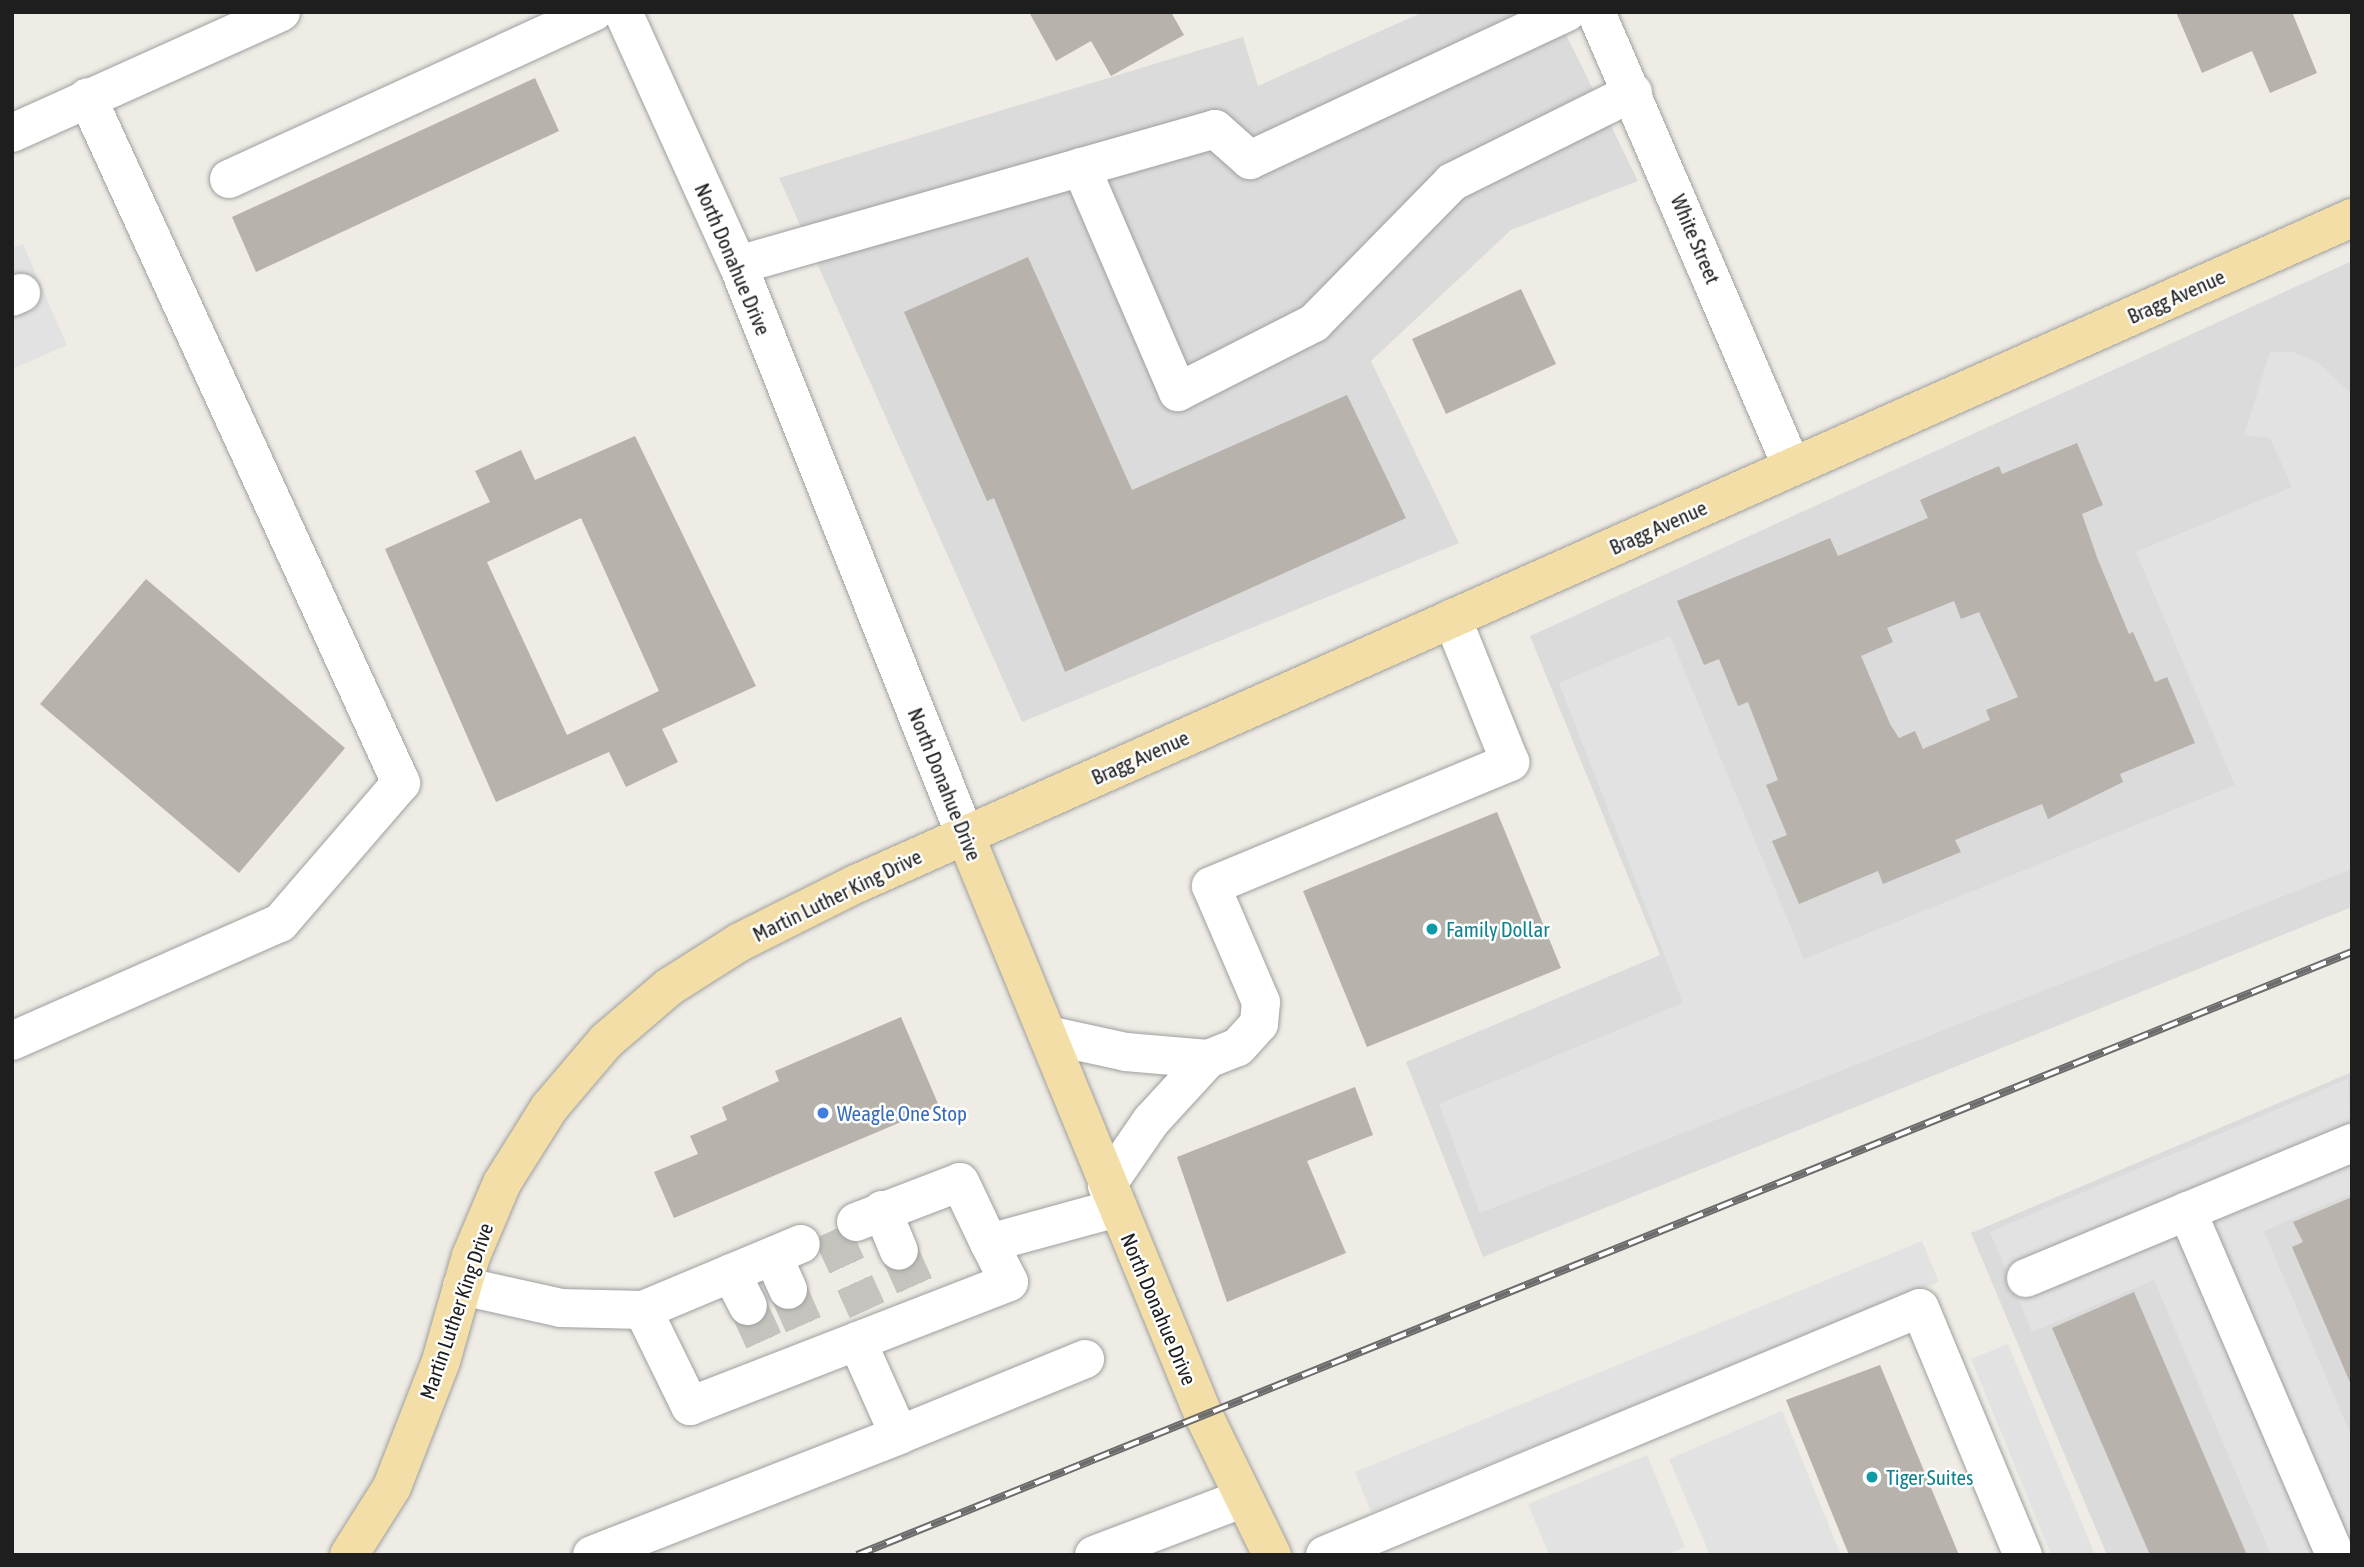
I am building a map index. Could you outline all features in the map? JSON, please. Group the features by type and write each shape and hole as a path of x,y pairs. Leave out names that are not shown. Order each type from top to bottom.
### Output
{"main road":[{"name":"Bragg Avenue","path":"965,835 2352,218"},
{"name":"North Donahue Drive","path":"965,835 1112,1197 1272,1555"},
{"name":"Martin Luther King Drive","path":"349,1555 392,1487 442,1361 462,1286 502,1183 550,1108 606,1041 669,987 740,942 965,835"}],"street":[{"path":"229,179 594,12"},
{"name":"North Donahue Drive","path":"623,12 738,265 965,835"},
{"path":"738,265 1215,129 1250,160 1567,12"},
{"name":"White Street","path":"1596,12 1633,92 1792,467"},
{"path":"12,133 269,15"},
{"path":"1081,167 1178,392 1314,323 1452,182 1633,92"},
{"path":"12,1041 280,923 401,783 86,97"},
{"path":"989,1243 1112,1197 1151,1121 1208,1059 1238,1047 1259,1024 1261,1002 1212,886 1510,762 1452,618"},
{"path":"1048,1035 1125,1052 1208,1059"},
{"path":"2026,1278 2352,1143"},
{"path":"643,1310 690,1406 774,1362 867,1328 921,1301 1009,1282 960,1182 869,1216 899,1251"},
{"path":"2187,1211 2335,1555"},
{"path":"462,1286 561,1308 643,1310 739,1289 787,1250 788,1290"},
{"path":"1325,1555 1920,1308 2023,1555"},
{"path":"867,1328 899,1435"},
{"path":"592,1555 1085,1359"},
{"path":"1094,1555 1244,1497"}],"shaded area":[{"path":"1423,12 1555,12 1638,181 1511,230 1371,361 1459,543 1022,722 779,178 1243,37 1258,86"},
{"path":"23,244 67,345 12,369 12,248"},
{"path":"2352,261 2352,907 1483,1257 1406,1062 1660,955 1530,636"},
{"path":"2270,352 2293,352 2318,363 2352,394 2352,869 1480,1213 1439,1104 1683,1003 1559,683 1670,636 1804,959 2235,785 2136,552 2292,487 2270,438 2244,435"},
{"path":"2352,1072 2352,1555 2107,1555 1971,1233"},
{"path":"2348,1079 2352,1193 2264,1231 2352,1438 2352,1555 2271,1555 2154,1280 2032,1332 1990,1232"},
{"path":"1922,1241 1939,1282 1371,1512 1355,1472"},
{"path":"2008,1344 2095,1555 2051,1555 1971,1359"},
{"path":"1782,1411 1841,1555 1710,1555 1669,1459"},
{"path":"1647,1455 1685,1547 1667,1555 1549,1555 1528,1504"}],"building":[{"path":"1029,12 1171,12 1184,35 1111,76 1091,41 1056,61"},
{"path":"2176,12 2292,12 2317,73 2270,93 2252,51 2202,73"},
{"path":"535,78 559,131 256,272 232,217"},
{"path":"1028,257 1132,490 1347,395 1406,518 1065,672 994,498 987,501 904,312"},
{"path":"1521,289 1556,364 1446,414 1412,339"},
{"path":"635,436 756,686 662,729 678,762 626,787 609,752 496,802 385,549 490,502 475,471 521,450 535,480","holes":["581,518 659,691 567,735 487,562"]},
{"path":"2077,443 2103,505 2082,514 2098,560 2129,634 2133,632 2155,682 2167,677 2195,743 2120,774 2123,782 2048,819 2042,804 1955,840 1961,852 1883,884 1878,871 1799,904 1772,841 1787,835 1766,785 1778,780 1748,702 1738,706 1719,659 1704,665 1677,601 1830,538 1838,556 1928,518 1920,500 1999,466 2002,474","holes":["1954,601 1961,619 1979,612 2018,697 1986,710 1990,720 1923,749 1915,731 1899,738 1890,724 1861,656 1893,642 1887,628"]},
{"path":"146,579 345,748 239,873 40,704"},
{"name":"Family Dollar","path":"1497,812 1561,968 1367,1047 1303,891"},
{"name":"Weagle One Stop","path":"901,1017 939,1106 674,1218 654,1172 698,1154 690,1136 727,1120 722,1107 779,1081 775,1071"},
{"path":"1355,1087 1373,1135 1307,1161 1346,1253 1227,1302 1177,1157"},
{"path":"2352,1197 2352,1387 2292,1247 2303,1242 2293,1222"},
{"path":"2134,1292 2247,1555 2150,1555 2052,1328"},
{"name":"Tiger Suites","path":"1880,1365 1959,1555 1849,1555 1786,1400"}],"tunnel":[{"path":"831,1231 867,1310"},
{"path":"899,1251 916,1289"},
{"path":"788,1290 808,1335"},
{"path":"748,1306 769,1352"}],"railway":[{"path":"857,1555 2352,952"}],"place":[{"name":"Family Dollar","path":"1432,929"},
{"name":"Weagle One Stop","path":"823,1113"},
{"name":"Tiger Suites","path":"1872,1477"}]}
